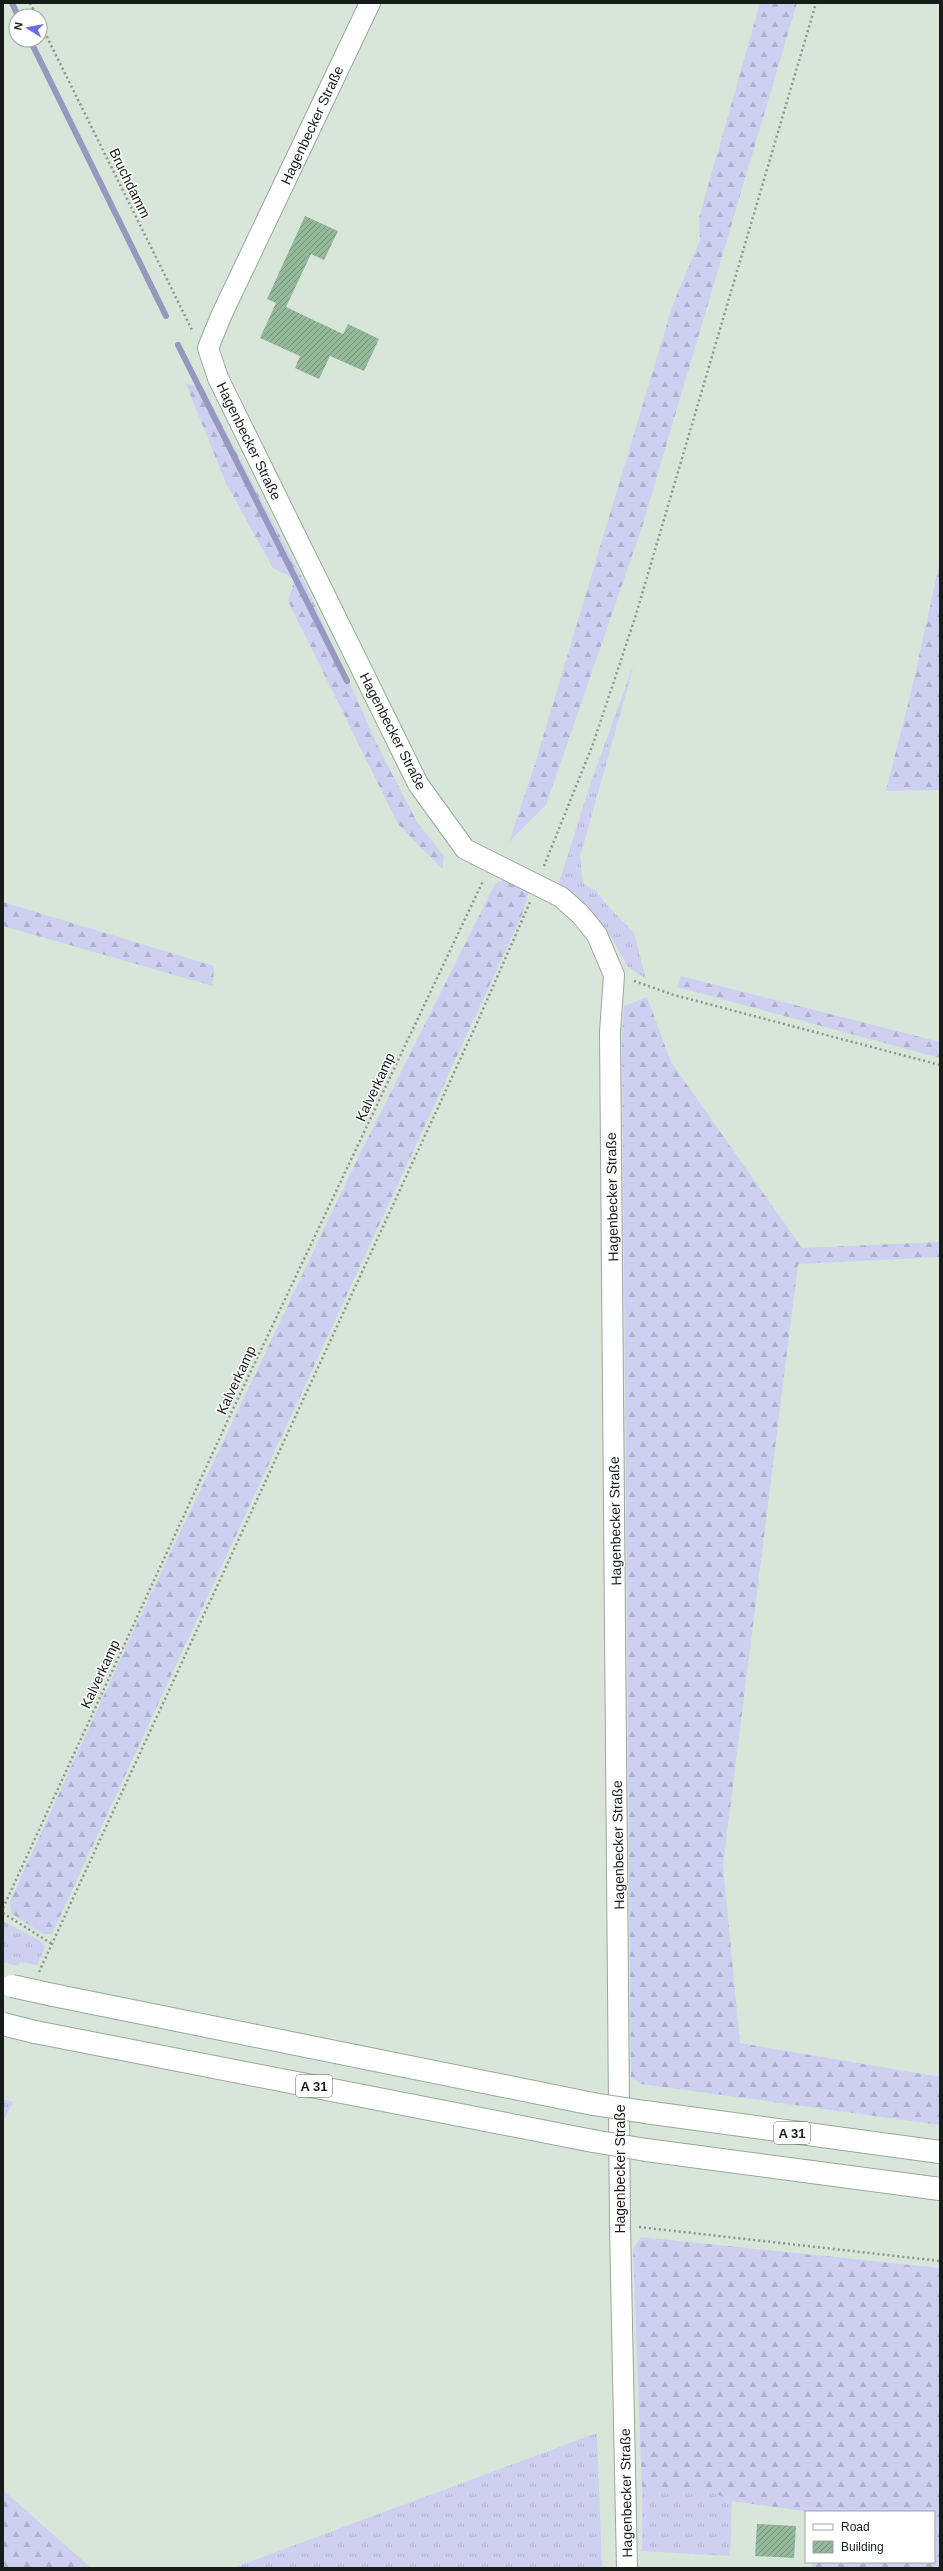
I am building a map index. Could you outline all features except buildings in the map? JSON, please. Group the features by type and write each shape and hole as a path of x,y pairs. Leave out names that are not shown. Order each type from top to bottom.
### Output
{"highway":[{"name":"A 31","path":"8,1985 593,2104 940,2152"},
{"name":"A 31","path":"3,2024 35,2032 593,2141 646,2150 940,2189"}],"street":[{"name":"Hagenbecker Straße","path":"370,3 221,316 208,348 218,378 418,784 465,849 561,897 581,915 597,936 614,975 610,1032 620,2227 627,2568"}],"path":[{"path":"3,1913 52,1944 477,1023 537,884 593,744 635,618 816,3"},
{"name":"Bruchdamm","path":"48,39 191,329 208,348"},
{"name":"Kalverkamp","path":"3,1908 237,1402 492,862"},
{"path":"614,975 674,995 940,1065"},
{"path":"620,2227 641,2227 940,2261"}],"green space":[{"path":"760,3 797,3 642,527 546,805 509,842 534,767 673,304 700,240 699,218"},
{"path":"186,384 202,386 304,582 377,744 417,822 444,856 442,869 398,824 288,601 295,579 273,568 226,483"},
{"path":"940,561 940,790 886,791 912,688"},
{"path":"635,661 580,857 583,883 597,892 605,903 634,933 646,979 628,967 612,938 559,883 591,782"},
{"path":"513,879 530,888 522,915 52,1934 43,1934 11,1913 10,1901 131,1636 354,1166 495,884 503,880"},
{"path":"3,902 214,966 213,986 3,926"},
{"path":"681,976 940,1042 940,1058 677,987"},
{"path":"647,997 671,1062 802,1248 940,1242 940,1257 798,1264 723,1865 740,2043 940,2077 940,2125 641,2084 631,2077 622,1040 624,1006"},
{"path":"3,1921 42,1942 45,1948 37,1965 21,1962 18,1966 3,1962"},
{"path":"3,2099 13,2102 3,2122"},
{"path":"641,2237 940,2268 940,2568 812,2568 812,2563 935,2563 935,2511 805,2511 732,2501 707,2490 642,2490 633,2249"},
{"path":"597,2433 602,2568 233,2568"},
{"path":"3,2490 91,2568 3,2568"},
{"path":"642,2490 707,2490 732,2501 730,2556 642,2551"}],"waterway":[{"path":"12,3 14,8"},
{"path":"34,48 166,316"},
{"path":"178,345 347,681"}]}
